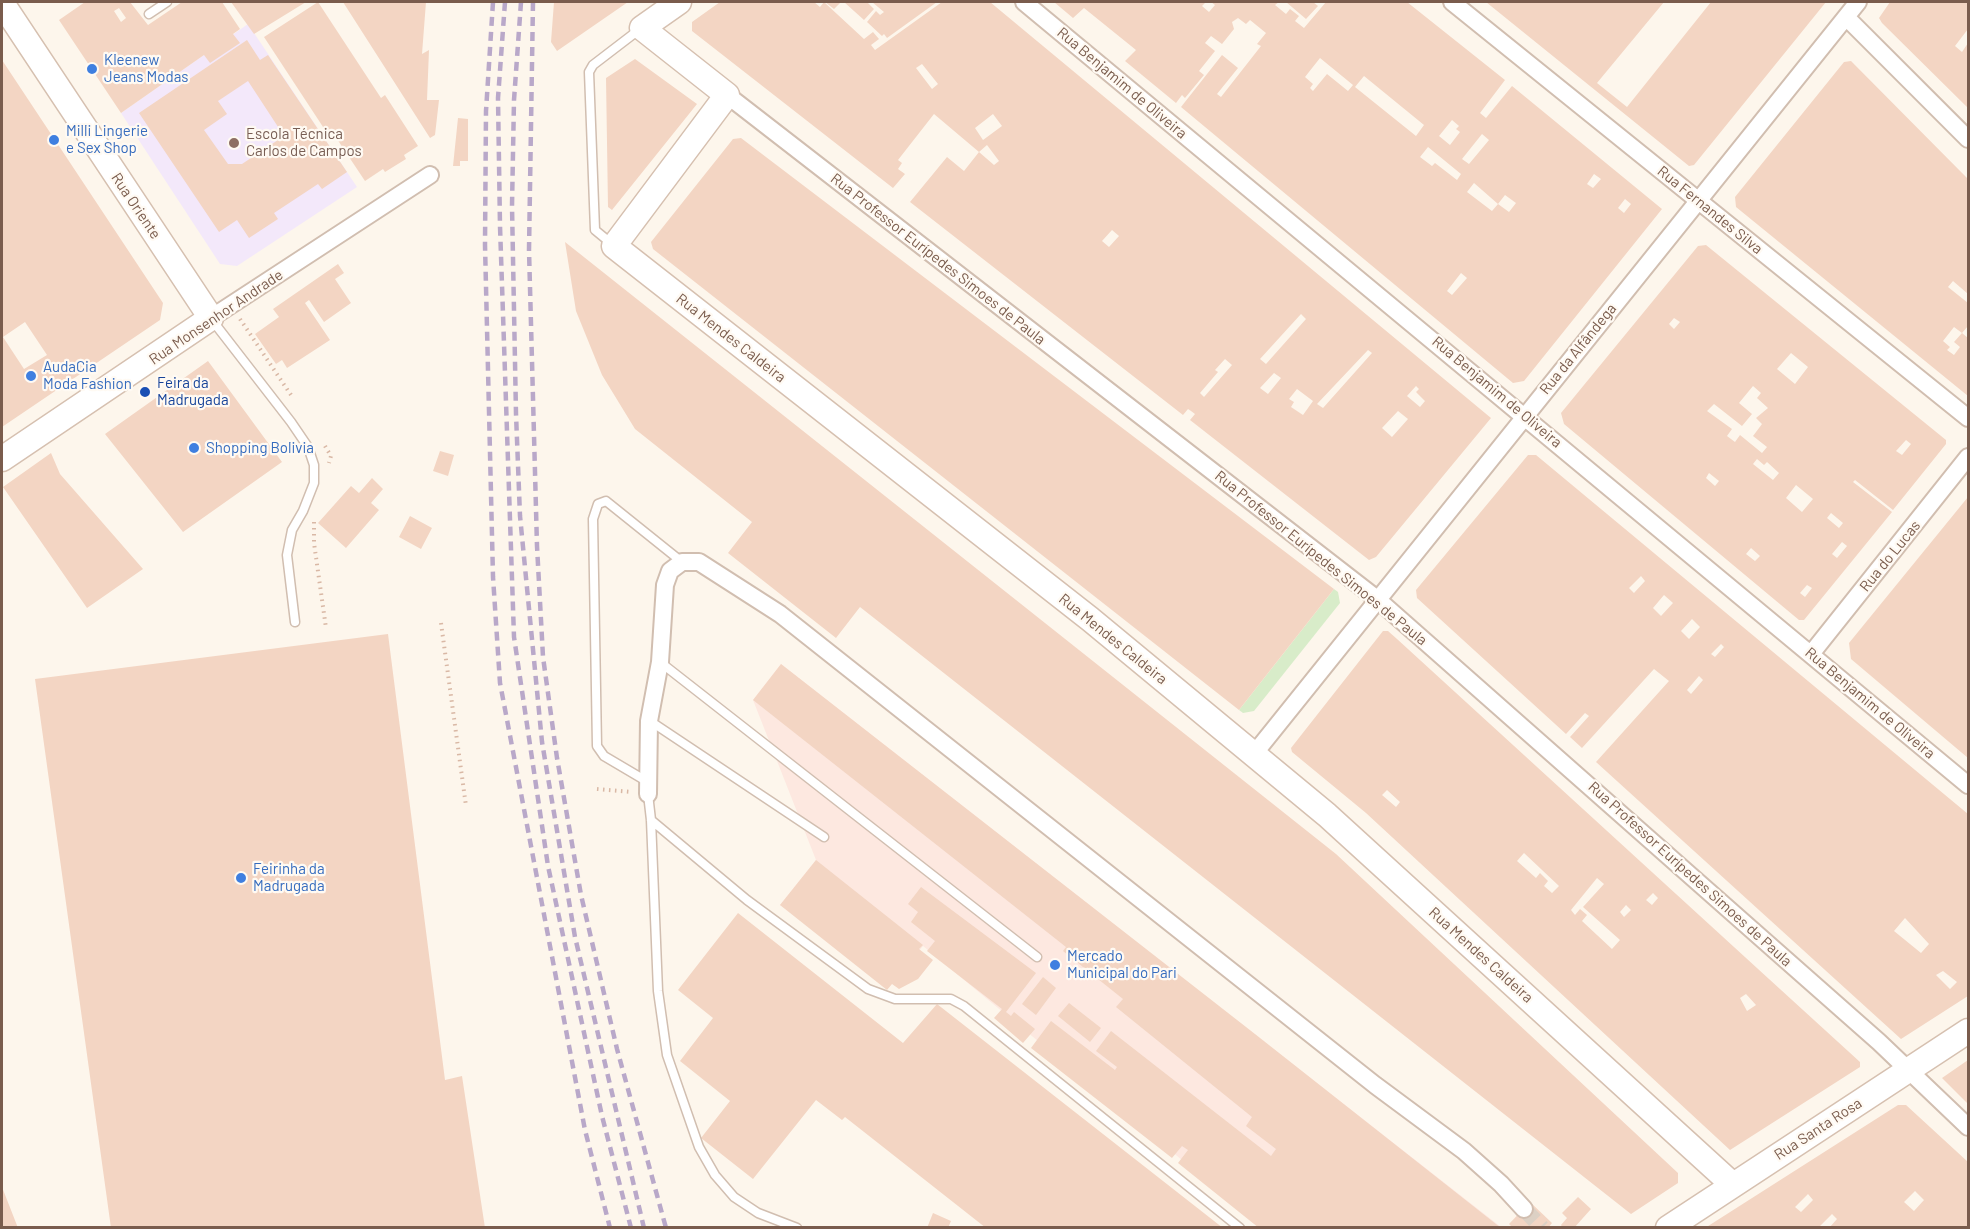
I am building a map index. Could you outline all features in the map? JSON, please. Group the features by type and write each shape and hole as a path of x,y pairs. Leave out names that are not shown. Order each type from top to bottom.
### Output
{"street":[{"path":"642,28 679,2"},
{"name":"Rua Benjamim de Oliveira","path":"1024,2 1525,415 1968,785"},
{"name":"Rua Fernandes Silva","path":"1452,2 1968,418"},
{"name":"Rua da Alfândega","path":"1254,754 1697,199 1858,2"},
{"name":"Rua Oriente","path":"2,3 211,318"},
{"path":"1846,17 1968,139"},
{"name":"Rua Professor Eurípedes Simoes de Paula","path":"642,28 1377,599 1909,1071 1968,1127"},
{"path":"614,246 727,95"},
{"name":"Rua Monsenhor Andrade","path":"2,459 211,318 430,175"},
{"name":"Rua Mendes Caldeira","path":"614,246 1090,619 1328,815 1733,1185"},
{"name":"Rua do Lucas","path":"1811,654 1968,457"},
{"path":"648,788 649,721 660,662 665,585 670,571 682,562 699,562 780,614 1375,1084 1464,1151 1501,1184 1524,1209"},
{"name":"Rua Santa Rosa","path":"1668,1227 1968,1031"}],"lane":[{"path":"149,14 167,2"},
{"name":"Rua Mendes Caldeira","path":"614,246 595,230 589,75 594,64 642,28"},
{"path":"211,318 291,422 308,447 314,465 314,483 303,511 292,530 287,555 295,622"},
{"path":"682,562 606,501 598,504 593,519 597,746 604,756 648,788 658,991 667,1055 699,1148 715,1175 734,1197 758,1213 797,1227"},
{"path":"660,662 1037,957"},
{"path":"649,721 825,837"},
{"path":"651,820 747,900 868,989 895,999 951,999 964,1006 1240,1227"}],"path":[{"path":"441,623 466,806"},
{"path":"597,789 648,788"}],"shaded area":[{"name":"Escola Técnica Carlos de Campos","path":"248,24 357,187 237,266 220,264 121,113"},
{"name":"Mercado Municipal do Pari","path":"781,664 1501,1227 1263,1227 923,946 892,984 780,905 816,860 753,700"}],"green space":[{"path":"1334,589 1338,592 1340,603 1254,711 1243,713 1239,710"}],"building":[{"path":"85,2 130,2 148,25 182,2 222,2 240,29 233,34 240,43 210,63 204,55 121,113 59,20","holes":["119,8 126,18 121,22 114,11"]},
{"path":"231,2 306,2 254,34"},
{"path":"318,2 381,98 385,95 418,146 404,155 406,159 385,172 383,169 365,181 331,130 327,133 264,37"},
{"path":"343,2 426,2 422,54 429,50 427,100 439,100 435,135 430,138"},
{"path":"554,2 628,2 557,51 551,42"},
{"path":"720,2 814,2 820,7 824,2 864,39 873,32 879,39 871,45 875,50 942,2 990,2 1491,418 1376,557 1369,560 1190,420 1195,414 1188,409 1183,415 910,202 947,157 964,171 979,152 934,114 898,160 902,163 898,169 905,174 893,188 692,31 692,22","holes":["922,64 938,84 932,89 916,68","993,114 1002,126 983,140 975,128","987,145 999,161 994,165 979,152","1112,230 1119,236 1109,247 1102,241","1301,314 1306,319 1266,364 1260,359","1368,350 1372,353 1323,408 1317,404","1225,359 1232,365 1204,397 1200,393 1218,372 1215,370","1274,373 1281,378 1268,394 1260,388","1416,386 1419,389 1416,392 1425,401 1420,407 1407,396","1297,389 1313,401 1303,415 1291,407 1294,402 1289,399","1398,411 1408,419 1392,437 1382,428"]},
{"path":"825,2 841,2 834,9"},
{"path":"844,2 870,2 868,3 874,9 864,20"},
{"path":"872,2 937,2 887,38 867,22 876,11 880,15 884,12"},
{"path":"1054,2 1206,2 1202,6 1209,12 1215,5 1211,2 1279,2 1275,5 1286,14 1290,9 1299,16 1295,21 1304,28 1326,2 1407,2 1505,80 1480,113 1486,118 1512,86 1662,209 1524,381 1513,383 1181,107 1222,55 1238,68 1217,94 1221,97 1261,46 1257,44 1266,33 1250,20 1246,24 1238,18 1232,22 1234,29 1222,44 1211,36 1205,43 1215,51 1199,71 1204,75 1185,98 1182,95 1176,103 1125,61 1136,50 1084,8 1073,18","holes":["1320,58 1353,85 1348,91 1327,74 1313,91 1310,88 1313,84 1305,77","1364,76 1424,125 1416,136 1355,87","1452,120 1459,126 1456,129 1460,132 1450,145 1439,136","1482,134 1489,140 1469,164 1462,159","1428,147 1461,174 1457,180 1435,163 1432,166 1420,157","1594,174 1601,179 1593,188 1587,184","1474,183 1498,204 1492,211 1467,192","1505,195 1516,203 1509,212 1498,204","1625,199 1631,204 1624,213 1618,208","1461,273 1467,278 1452,295 1447,291"]},
{"path":"1286,2 1313,2 1318,6 1306,19"},
{"path":"1486,2 1664,2 1597,83 1627,107 1711,2 1826,2 1694,165 1689,166"},
{"path":"1890,2 1968,2 1968,29 1955,46 1962,52 1968,43 1968,108 1882,23 1879,18"},
{"name":"Escola Técnica Carlos de Campos","path":"247,40 260,60 268,55 347,172 322,189 318,184 274,213 278,219 249,238 237,220 219,232 139,113","holes":["248,81 284,136 242,164 228,164 204,130 227,114 218,101"]},
{"path":"635,59 697,104 612,210 608,207 606,78"},
{"path":"2,60 163,303 160,320 2,427","holes":["25,322 47,355 24,369 3,337"]},
{"path":"1851,61 1968,179 1968,294 1953,281 1948,287 1968,303 1968,326 1962,333 1968,338 1968,396 1736,207 1735,197 1844,62","holes":["1954,327 1962,333 1954,342 1960,347 1954,355 1947,350 1950,347 1943,341"]},
{"path":"458,118 468,119 468,161 460,161 460,166 453,166"},
{"path":"741,138 1334,589 1239,710 653,249 651,242 733,139"},
{"path":"565,242 1336,854 1678,1173 1678,1183 1631,1214 860,607 836,638 728,553 752,522 635,429 602,375 576,311"},
{"path":"1706,245 1946,440 1946,444 1893,510 1855,480 1853,482 1892,512 1804,620 1799,620 1564,424 1561,413 1698,246","holes":["1674,318 1680,322 1674,329 1669,324","1791,353 1808,367 1795,384 1777,369","1753,386 1761,393 1757,398 1768,408 1756,418 1762,424 1753,436 1767,447 1762,453 1740,435 1735,442 1727,436 1732,429 1707,411 1714,404 1742,426 1752,414 1739,403","1906,440 1911,444 1902,455 1896,451","1757,459 1764,465 1767,462 1779,473 1773,480 1753,464","1709,473 1719,481 1715,486 1706,478","1796,485 1813,499 1802,512 1786,498","1831,513 1843,523 1839,528 1827,518","1842,542 1847,546 1837,558 1832,554","1751,548 1760,556 1755,561 1746,554","1807,585 1812,588 1805,597 1800,593"]},
{"path":"338,264 344,273 335,279 351,303 324,322 309,300 305,303 330,340 287,368 282,360 276,364 255,334 279,317 273,309"},
{"name":"Shopping Bolivia","path":"208,361 282,462 183,532 105,434"},
{"path":"440,451 454,455 448,476 433,471"},
{"path":"51,453 60,474 143,569 87,608 3,487"},
{"path":"1528,455 1536,455 1968,814 1968,996 1901,1039 1596,762 1669,681 1654,669 1582,748 1570,737 1589,716 1585,713 1566,734 1417,598 1416,590","holes":["1641,576 1645,581 1634,593 1629,588","1664,595 1673,603 1661,616 1653,608","1692,619 1700,627 1689,639 1681,631","1721,644 1724,647 1715,657 1711,654","1699,676 1703,680 1691,694 1687,690","1905,918 1929,944 1921,953 1894,931","1943,971 1957,982 1950,989 1936,975"]},
{"path":"372,478 383,489 371,503 379,510 346,548 318,523 351,486 359,493"},
{"path":"1968,497 1968,758 1851,659 1849,643"},
{"path":"410,516 432,528 421,549 399,537"},
{"path":"1383,631 1388,631 1860,1062 1860,1067 1730,1150 1366,813 1292,752 1291,748","holes":["1387,790 1400,802 1396,807 1382,795","1524,853 1559,886 1552,893 1544,886 1548,881 1540,873 1536,878 1517,861","1597,878 1604,884 1583,907 1620,940 1612,949 1582,921 1587,915 1580,909 1575,915 1571,910","1653,893 1658,898 1652,905 1646,900","1626,905 1631,910 1624,917 1620,912","1746,994 1756,1005 1747,1011 1740,998"]},
{"name":"Feirinha da Madrugada","path":"388,634 445,1080 462,1076 485,1228 111,1228 35,679"},
{"name":"Mercado Municipal do Pari","path":"781,664 1501,1228 1259,1228 1178,1163 1188,1150 1182,1146 1172,1158 1031,1048 1051,1021 1115,1070 1117,1067 1096,1051 1111,1031 1271,1156 1276,1149 1246,1126 1252,1117 1116,1007 1123,999 1063,951 1066,947 753,700"},
{"path":"816,860 923,945 919,949 933,960 918,979 899,989 892,984 887,990 780,905"},
{"path":"921,887 1036,973 1006,1012 1011,1016 1014,1012 1035,1029 1023,1043 994,1018 1002,1009 927,951 935,941 911,922 918,912 908,904"},
{"path":"738,913 903,1043 937,1004 1223,1228 986,1228 845,1117 842,1120 816,1100 753,1179 701,1138 730,1101 680,1061 713,1018 678,990"},
{"path":"1043,977 1056,988 1036,1015 1022,1004"},
{"path":"1069,1003 1101,1028 1090,1042 1058,1016"},
{"path":"1968,1060 1968,1104 1942,1078"},
{"path":"1898,1105 1906,1105 1968,1162 1968,1228 1829,1228 1837,1219 1832,1214 1818,1228 1705,1228","holes":["1915,1191 1924,1200 1914,1211 1904,1202","1808,1194 1813,1200 1801,1212 1795,1207"]},
{"path":"2,1187 18,1228 2,1228"},
{"path":"1578,1197 1591,1209 1574,1228 1563,1228 1561,1225 1567,1218 1562,1213"},
{"path":"1530,1202 1552,1223 1548,1228 1513,1228 1509,1224"},
{"path":"933,1213 951,1221 948,1228 927,1228"}],"tunnel":[{"path":"1524,1209 1542,1228"}],"railway":[{"path":"493,2 486,111 485,245 493,577 500,683 585,1130 610,1228"},
{"path":"505,2 498,98 514,637 548,866 602,1116 631,1228"},
{"path":"521,2 514,100 512,206 516,414 520,516 542,742 575,937 644,1228"},
{"path":"533,2 529,250 537,546 543,657 557,758 581,895 617,1049 666,1228"}],"place":[{"name":"Kleenew Jeans Modas","path":"92,69"},
{"name":"Milli Lingerie e Sex Shop","path":"54,140"},
{"name":"Escola Técnica Carlos de Campos","path":"234,143"},
{"name":"AudaCia Moda Fashion","path":"31,376"},
{"name":"Feira da Madrugada","path":"145,392"},
{"name":"Shopping Bolivia","path":"194,448"},
{"name":"Feirinha da Madrugada","path":"241,878"},
{"name":"Mercado Municipal do Pari","path":"1055,965"}]}
